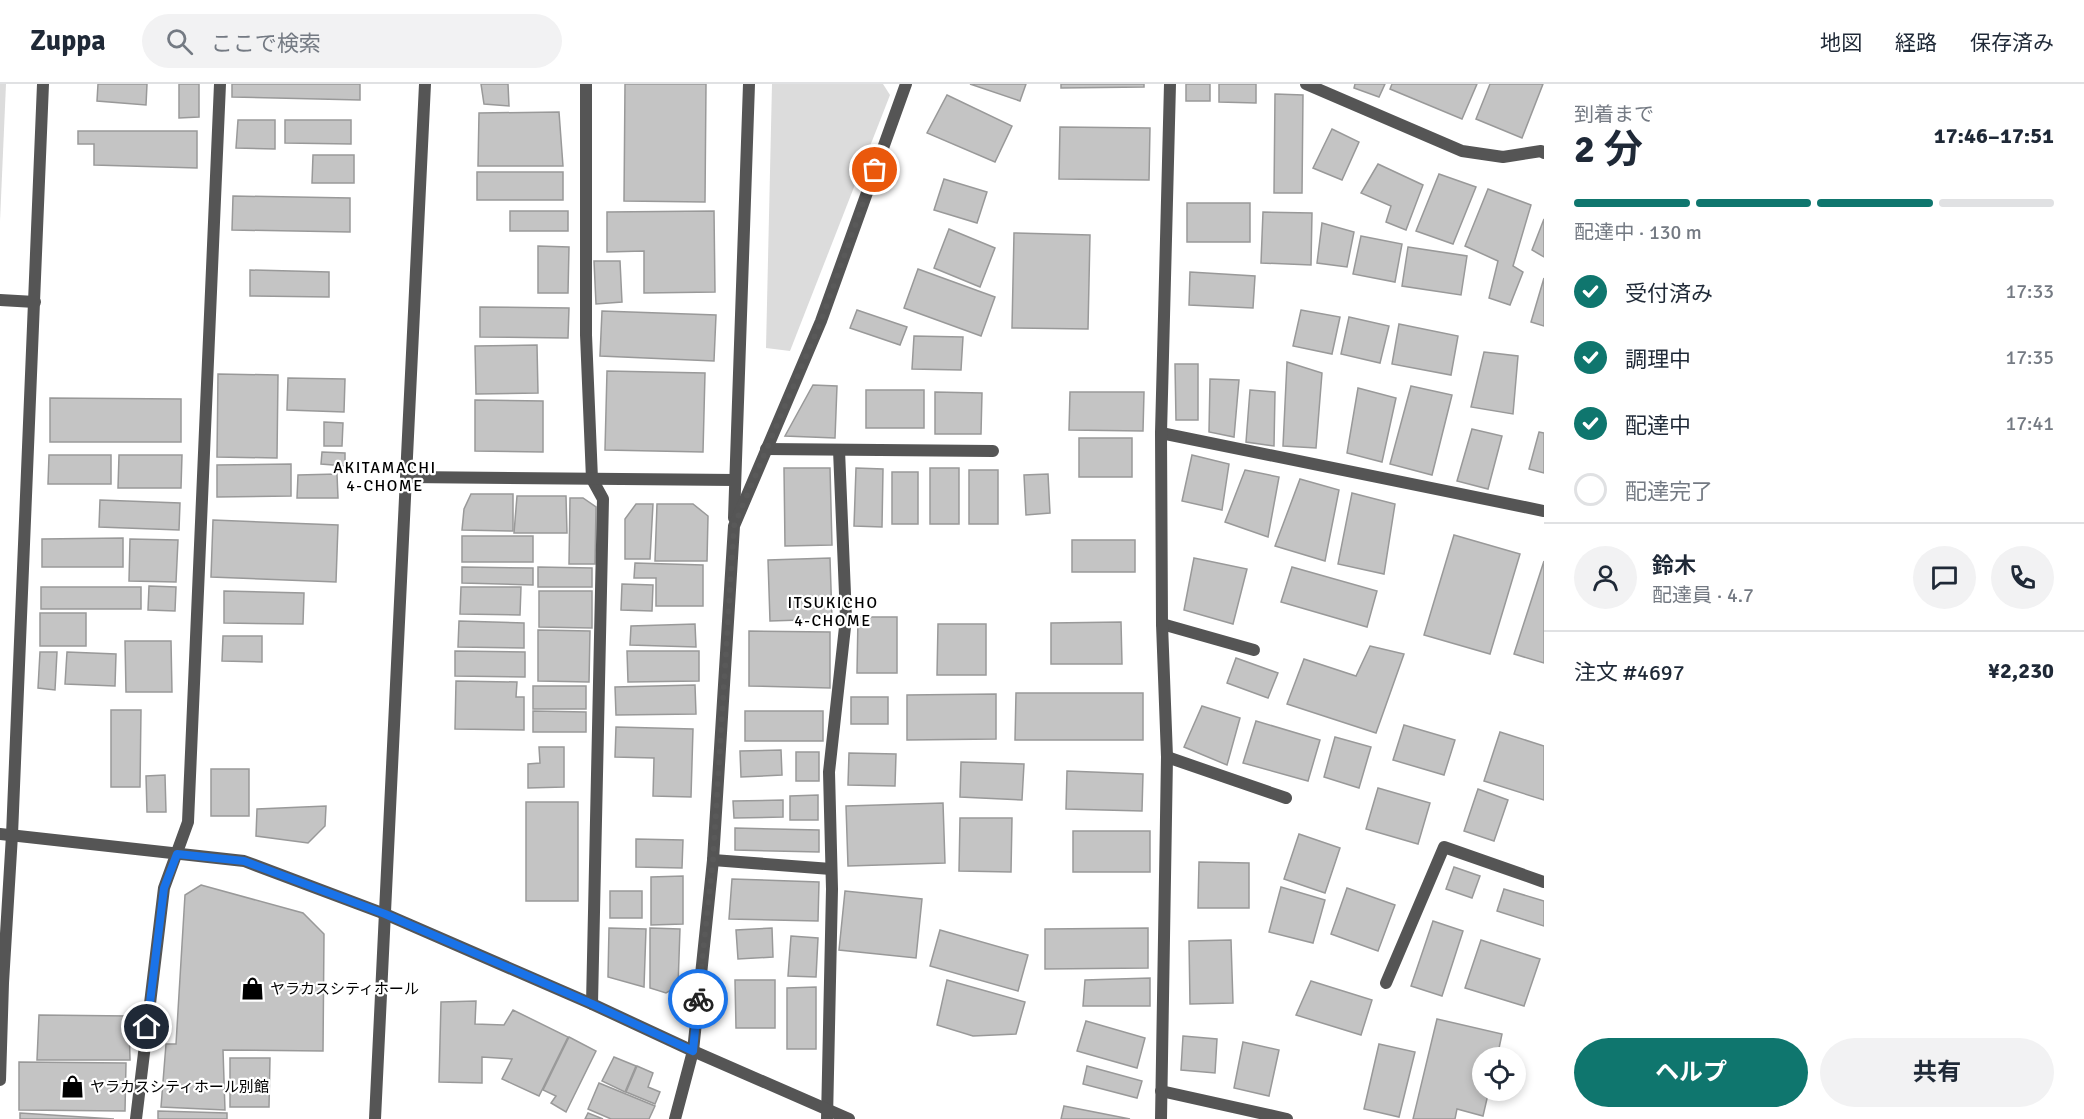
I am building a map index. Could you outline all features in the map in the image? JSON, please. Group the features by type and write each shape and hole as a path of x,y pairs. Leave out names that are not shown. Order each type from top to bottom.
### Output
{"street":[{"path":"0,1080 6,834 35,302 43,84"},
{"path":"136,1119 164,888 188,822 220,84"},
{"path":"375,1119 425,84"},
{"path":"586,84 586,335 592,479 603,499 592,1004"},
{"path":"675,1119 693,1051 713,860 734,526 749,84"},
{"path":"734,526 821,321 906,84"},
{"path":"1161,1119 1167,757 1162,624 1161,433 1170,84"},
{"path":"1306,84 1462,151 1503,157 1543,149"},
{"path":"0,300 35,302"},
{"path":"1161,433 1544,511"},
{"path":"766,449 993,451"},
{"path":"827,1114 831,868 829,772 846,618 839,450"},
{"path":"407,477 735,480"},
{"path":"1162,624 1254,650"},
{"path":"1167,757 1286,798"},
{"path":"6,834 244,861 385,914 592,1004 827,1114 849,1119"},
{"path":"1386,983 1444,847 1544,882"},
{"path":"713,860 831,868"},
{"path":"1161,1091 1287,1119"}],"shaded area":[{"path":"0,84 6,84 0,221"},
{"path":"772,84 883,84 890,95 790,351 766,348"}],"building":[{"path":"98,84 147,84 146,105 97,101"},
{"path":"179,84 199,84 199,117 179,118"},
{"path":"232,84 360,84 360,100 232,97"},
{"path":"481,84 508,84 509,106 484,104"},
{"path":"625,84 706,84 705,202 624,201"},
{"path":"970,84 1026,84 1020,101"},
{"path":"1061,84 1144,84 1144,87 1061,88"},
{"path":"1186,84 1210,84 1210,101 1186,101"},
{"path":"1219,84 1256,84 1256,103 1219,102"},
{"path":"1355,84 1385,84 1379,97 1354,88"},
{"path":"1392,84 1477,84 1462,119 1390,89"},
{"path":"1490,84 1543,84 1522,138 1476,119"},
{"path":"1275,94 1303,95 1302,193 1274,193"},
{"path":"947,95 1012,126 995,162 927,133"},
{"path":"559,112 563,166 478,166 479,113"},
{"path":"238,120 275,120 275,149 236,148"},
{"path":"285,120 351,120 351,144 285,143"},
{"path":"1060,127 1150,128 1149,180 1059,179"},
{"path":"1332,129 1359,142 1342,180 1313,168"},
{"path":"78,131 197,131 197,168 94,165 94,144 78,144"},
{"path":"313,155 354,155 354,183 312,183"},
{"path":"1378,164 1423,185 1406,230 1386,222 1391,206 1361,193"},
{"path":"477,172 563,172 563,200 477,200"},
{"path":"1439,174 1476,187 1453,244 1416,231"},
{"path":"944,179 987,192 977,223 934,210"},
{"path":"1488,189 1531,205 1513,266 1523,272 1510,305 1489,298 1498,261 1465,246"},
{"path":"233,196 350,198 350,232 232,230"},
{"path":"1187,203 1250,203 1250,242 1187,242"},
{"path":"510,211 568,211 568,231 510,231"},
{"path":"714,211 715,292 644,293 644,251 607,252 607,212"},
{"path":"1263,212 1312,213 1311,265 1261,263"},
{"path":"1544,219 1544,257 1532,250"},
{"path":"1322,223 1354,232 1347,267 1317,263"},
{"path":"949,229 995,248 980,287 934,268"},
{"path":"1014,233 1090,235 1088,329 1012,328"},
{"path":"1361,236 1402,244 1395,282 1353,274"},
{"path":"538,246 569,247 568,293 538,293"},
{"path":"1408,247 1467,256 1461,295 1402,286"},
{"path":"594,261 620,261 622,302 596,304"},
{"path":"918,269 995,297 981,336 904,308"},
{"path":"250,270 329,272 329,297 250,296"},
{"path":"1190,272 1255,276 1253,308 1189,305"},
{"path":"1544,278 1544,326 1531,322"},
{"path":"480,307 569,308 568,338 480,337"},
{"path":"857,310 907,327 900,345 850,328"},
{"path":"1301,310 1340,317 1332,354 1293,346"},
{"path":"602,311 716,315 714,361 600,356"},
{"path":"1349,317 1389,326 1380,363 1341,354"},
{"path":"1399,324 1458,336 1451,375 1392,364"},
{"path":"914,336 963,337 961,370 912,369"},
{"path":"537,345 538,393 476,394 475,346"},
{"path":"1484,352 1518,356 1513,414 1471,407"},
{"path":"1287,362 1322,373 1316,448 1283,446"},
{"path":"1175,364 1198,364 1198,420 1176,420"},
{"path":"607,371 705,373 703,452 605,450"},
{"path":"218,374 278,375 277,458 217,457"},
{"path":"288,378 345,379 344,412 287,410"},
{"path":"1210,379 1239,380 1234,437 1209,432"},
{"path":"813,385 837,386 835,438 785,436"},
{"path":"1411,386 1452,395 1432,475 1390,464"},
{"path":"1358,388 1396,398 1382,462 1347,453"},
{"path":"866,390 924,390 924,428 866,428"},
{"path":"1250,390 1275,392 1274,446 1246,442"},
{"path":"935,392 982,393 981,434 935,434"},
{"path":"1070,392 1144,392 1143,431 1069,430"},
{"path":"50,398 181,399 181,442 50,442"},
{"path":"475,400 543,401 543,452 475,451"},
{"path":"324,422 343,423 342,446 324,446"},
{"path":"1472,429 1502,436 1488,489 1457,481"},
{"path":"1539,432 1544,433 1544,473 1529,469"},
{"path":"1079,438 1132,438 1132,477 1079,477"},
{"path":"322,452 345,453 345,466 321,464"},
{"path":"49,455 111,455 111,484 48,484"},
{"path":"119,455 182,455 181,488 118,488"},
{"path":"1192,455 1229,464 1222,510 1182,501"},
{"path":"291,464 291,496 217,497 217,465"},
{"path":"784,468 830,468 832,545 785,546"},
{"path":"856,468 883,469 882,527 854,526"},
{"path":"930,468 959,468 959,524 930,524"},
{"path":"969,470 998,470 998,524 969,524"},
{"path":"1245,470 1279,477 1268,537 1225,522"},
{"path":"892,472 918,472 918,524 892,524"},
{"path":"337,474 338,498 297,498 298,475"},
{"path":"1048,474 1050,513 1026,515 1024,475"},
{"path":"1300,479 1339,490 1325,561 1275,546"},
{"path":"1352,493 1395,504 1384,574 1338,564"},
{"path":"471,494 513,494 513,531 462,530 464,509"},
{"path":"517,496 566,496 567,533 514,533"},
{"path":"570,498 583,498 596,507 595,564 569,564"},
{"path":"100,500 180,503 179,530 99,527"},
{"path":"636,504 653,504 650,559 625,559 625,519"},
{"path":"657,504 693,504 708,516 707,561 655,561"},
{"path":"213,520 338,525 336,582 211,577"},
{"path":"1454,535 1520,554 1490,654 1424,635"},
{"path":"462,536 533,536 533,562 462,562"},
{"path":"123,538 123,567 42,567 42,539"},
{"path":"130,539 178,540 176,582 129,581"},
{"path":"1072,540 1135,540 1135,572 1072,572"},
{"path":"830,558 832,619 770,621 768,560"},
{"path":"1194,558 1247,569 1233,624 1184,610"},
{"path":"1544,561 1544,663 1514,654"},
{"path":"635,563 703,565 703,606 656,606 656,578 634,578"},
{"path":"462,567 533,568 533,585 462,583"},
{"path":"538,567 592,568 592,587 538,587"},
{"path":"1292,567 1377,591 1367,627 1281,602"},
{"path":"622,584 653,585 652,611 621,610"},
{"path":"149,586 176,587 175,611 148,610"},
{"path":"41,587 141,587 141,609 41,609"},
{"path":"461,587 521,587 520,615 460,614"},
{"path":"224,591 304,593 303,624 224,623"},
{"path":"539,591 592,591 592,628 539,627"},
{"path":"40,613 86,613 86,646 40,646"},
{"path":"858,617 897,617 897,673 857,673"},
{"path":"459,621 524,623 524,648 458,647"},
{"path":"1121,622 1122,664 1051,664 1051,623"},
{"path":"695,624 696,647 630,645 631,626"},
{"path":"938,624 986,624 986,675 937,675"},
{"path":"538,630 590,631 589,682 538,681"},
{"path":"749,631 830,632 830,688 749,686"},
{"path":"223,636 262,636 262,662 222,661"},
{"path":"125,641 171,641 172,692 126,692"},
{"path":"1370,646 1404,654 1376,733 1287,704 1304,659 1356,676"},
{"path":"455,651 525,652 525,677 455,676"},
{"path":"627,651 699,651 699,681 628,682"},
{"path":"40,652 57,652 55,690 38,688"},
{"path":"67,652 116,654 115,686 65,684"},
{"path":"1236,658 1278,673 1268,698 1227,683"},
{"path":"456,681 517,682 516,697 524,697 524,730 455,729"},
{"path":"695,685 696,714 616,715 615,687"},
{"path":"533,686 586,686 586,709 533,709"},
{"path":"1016,693 1143,693 1143,740 1015,740"},
{"path":"996,694 996,739 907,740 907,695"},
{"path":"851,697 888,697 888,724 851,724"},
{"path":"1202,706 1240,718 1227,765 1184,747"},
{"path":"111,710 141,710 140,787 111,787"},
{"path":"533,711 586,712 586,732 533,732"},
{"path":"745,711 823,711 823,741 745,741"},
{"path":"1256,721 1320,740 1308,781 1243,763"},
{"path":"1404,725 1455,740 1444,775 1393,760"},
{"path":"616,727 693,729 691,797 653,796 654,758 615,757"},
{"path":"1500,732 1544,746 1544,800 1484,781"},
{"path":"1335,737 1371,747 1359,788 1324,777"},
{"path":"539,747 564,747 564,787 528,788 528,764 540,763"},
{"path":"781,750 782,775 741,777 740,751"},
{"path":"796,752 819,752 819,781 796,781"},
{"path":"849,753 896,754 895,786 848,785"},
{"path":"961,762 1024,764 1022,800 960,797"},
{"path":"211,769 249,769 249,816 211,816"},
{"path":"1067,771 1143,774 1142,811 1066,809"},
{"path":"165,775 166,812 147,812 146,776"},
{"path":"1378,788 1430,803 1418,844 1366,829"},
{"path":"1478,789 1508,800 1494,841 1464,831"},
{"path":"818,795 818,820 790,820 790,796"},
{"path":"783,800 783,817 734,818 733,801"},
{"path":"526,802 578,802 578,901 526,901"},
{"path":"943,803 945,863 848,866 846,806"},
{"path":"326,806 325,826 308,843 256,836 257,809"},
{"path":"960,818 1012,818 1011,872 959,871"},
{"path":"735,828 819,830 819,852 735,850"},
{"path":"1073,831 1150,831 1150,872 1073,872"},
{"path":"1299,834 1340,848 1325,893 1284,879"},
{"path":"636,839 683,840 682,868 636,867"},
{"path":"1199,862 1249,863 1249,908 1198,908"},
{"path":"1454,867 1480,876 1472,898 1446,889"},
{"path":"683,876 683,924 651,925 651,877"},
{"path":"732,879 819,882 818,921 729,919"},
{"name":"ヤラカスシティホール","path":"201,885 303,913 324,934 323,1051 223,1050 225,1110 161,1107 166,1044 176,1044 185,895"},
{"path":"1281,887 1325,900 1313,943 1269,932"},
{"path":"1347,888 1395,905 1378,951 1331,934"},
{"path":"1504,889 1544,901 1544,926 1497,911"},
{"path":"610,891 642,891 642,918 610,918"},
{"path":"845,891 922,899 916,958 839,950"},
{"path":"1433,921 1463,931 1442,996 1411,986"},
{"path":"609,928 646,929 644,987 608,977"},
{"path":"650,928 680,929 678,986 666,993 650,988"},
{"path":"772,928 773,957 738,959 736,930"},
{"path":"1148,928 1148,968 1045,969 1045,929"},
{"path":"940,930 1028,955 1018,991 930,966"},
{"path":"791,936 818,938 816,977 788,976"},
{"path":"1231,940 1233,1003 1190,1004 1189,941"},
{"path":"1481,940 1540,959 1524,1006 1465,988"},
{"path":"1150,978 1150,1006 1083,1006 1085,980"},
{"path":"735,980 775,980 775,1028 736,1028"},
{"path":"947,980 1025,1002 1016,1034 973,1036 937,1025"},
{"path":"1311,981 1372,1000 1361,1035 1296,1015"},
{"path":"816,987 816,1049 787,1049 787,988"},
{"path":"476,1001 475,1024 504,1025 513,1010 568,1037 539,1096 502,1079 512,1059 482,1057 482,1083 439,1082 441,1002"},
{"path":"39,1015 129,1016 130,1060 37,1060"},
{"path":"1437,1019 1502,1034 1499,1047 1472,1047 1472,1101 1486,1101 1483,1116 1457,1109 1455,1119 1413,1119"},
{"path":"1086,1021 1145,1038 1137,1068 1077,1051"},
{"path":"1183,1036 1217,1039 1215,1073 1181,1070"},
{"path":"569,1037 596,1051 566,1112 551,1103 556,1096 543,1090"},
{"path":"1243,1042 1279,1050 1269,1096 1234,1088"},
{"path":"1379,1044 1415,1052 1399,1117 1364,1109"},
{"path":"614,1057 636,1066 625,1092 602,1081"},
{"path":"230,1058 270,1058 269,1107 230,1107"},
{"name":"ヤラカスシティホール別館","path":"19,1062 126,1063 125,1111 19,1110"},
{"path":"637,1066 653,1073 648,1087 660,1092 655,1104 626,1092"},
{"path":"1087,1066 1142,1081 1137,1098 1083,1084"},
{"path":"599,1083 655,1106 649,1119 611,1119 588,1109"},
{"path":"1064,1106 1130,1119 1061,1119"},
{"path":"158,1111 227,1113 227,1119 158,1119"},
{"path":"20,1113 114,1119 20,1119"},
{"path":"588,1113 603,1119 585,1119"}],"way so far":[{"path":"698,999 713,860 734,526 821,321 875,170"}],"place":[{"name":"ヤラカスシティホール","path":"252,989"},
{"name":"ヤラカスシティホール別館","path":"72,1087"}],"district":[{"name":"AKITAMACHI 4-CHOME","path":"385,477"},
{"name":"ITSUKICHO 4-CHOME","path":"833,612"}],"route":[{"path":"147,1027 164,888 177,854 244,861 385,914 592,1004 693,1051 698,999"}]}
